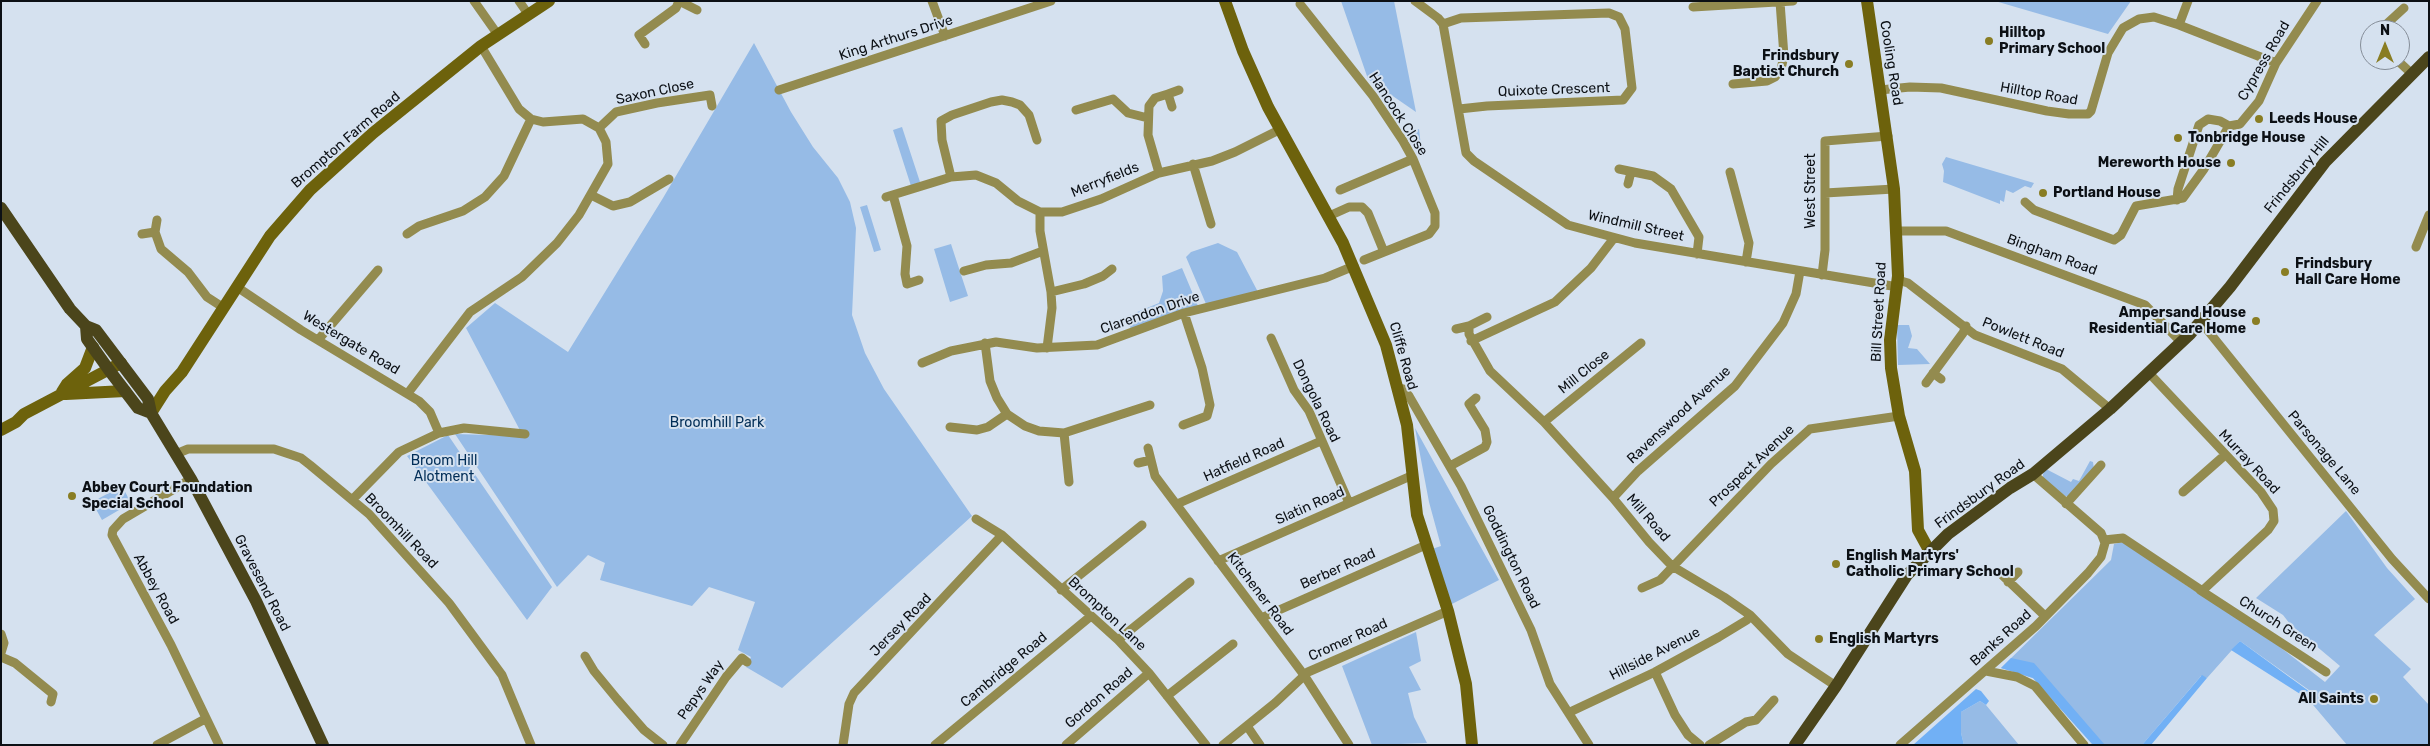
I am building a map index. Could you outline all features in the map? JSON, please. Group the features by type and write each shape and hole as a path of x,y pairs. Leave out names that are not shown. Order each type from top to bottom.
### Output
{"main road":[{"name":"Brompton Farm Road","path":"151,413 182,372 275,229 324,176 482,46 549,1"},
{"name":"Cliffe Road","path":"1225,1 1242,51 1279,130 1359,263 1398,388 1406,425 1416,509 1448,611 1467,689 1472,745"},
{"name":"Cooling Road","path":"1867,1 1887,132"},
{"name":"Frindsbury Hill","path":"2201,322 2241,273 2318,169 2429,57"},
{"name":"Bill Street Road","path":"1887,132 1894,189 1898,283 1890,340 1891,368 1899,416 1915,471 1918,530 1930,552"},
{"name":"Gravesend Road","path":"1,208 70,310 86,326 96,330 148,399 151,413 191,479 256,601 323,745"},
{"name":"Frindsbury Road","path":"1796,745 1836,686 1900,584 1930,552 1948,534 2010,488 2033,474 2110,409 2201,322"},
{"name":"Gravesend Road","path":"86,326 87,339 109,370 138,408 151,413"},
{"path":"61,395 67,384 85,368 93,347"},
{"path":"1,430 16,422 24,414 121,363"},
{"path":"140,387 152,391 170,386"},
{"path":"61,395 125,391"}],"street":[{"path":"474,1 498,35"},
{"path":"519,1 528,14"},
{"path":"645,44 639,35 676,8 679,1 697,10"},
{"path":"932,1 945,36"},
{"name":"King Arthurs Drive","path":"779,90 1051,1"},
{"path":"1415,1 1443,24"},
{"path":"1693,7 1793,1"},
{"path":"2179,25 2188,1"},
{"name":"Cypress Road","path":"2177,200 2187,195 2229,126 2240,124 2259,101 2276,63 2317,1"},
{"path":"1733,84 1767,81 1776,77 1781,69 1784,56 1780,2"},
{"name":"Hancock Close","path":"1300,4 1373,96 1413,159 1435,213 1435,226 1429,234 1359,263"},
{"path":"2391,20 2404,8"},
{"name":"Quixote Crescent","path":"1443,24 1461,18 1608,13 1619,17 1625,29 1632,88 1623,100 1486,106 1459,109"},
{"name":"Hilltop Road","path":"1880,90 1910,87 1941,88 2047,111 2082,116 2091,111 2108,54 2123,28 2139,19 2154,17 2276,63"},
{"name":"Windmill Street","path":"1443,24 1466,152 1474,161 1568,225 1614,238 1697,254 1822,275 1898,283"},
{"path":"408,393 470,312 522,278 557,243 591,195 608,164 606,142 599,128 583,119 543,122 531,119 519,109 482,46"},
{"path":"2407,70 2412,74"},
{"path":"1159,173 1148,135 1148,118 1151,102 1179,90"},
{"path":"1168,94 1172,107"},
{"name":"Saxon Close","path":"599,128 616,112 657,104 710,95 712,106"},
{"path":"1076,110 1113,99 1128,113 1148,118"},
{"path":"951,177 947,164 941,121 952,114 990,102 1002,100 1012,102 1020,105 1029,115 1037,140"},
{"path":"406,234 419,226 463,211 485,197 504,176 531,119"},
{"path":"2025,202 2034,210 2114,240 2121,235 2136,206 2177,200 2178,189 2199,125 2208,119 2220,121 2229,126"},
{"name":"Merryfields","path":"919,280 907,284 905,274 907,246 890,196 951,177 976,175 996,184 1018,201 1040,212 1062,212 1101,199 1159,173 1212,161 1279,130"},
{"name":"West Street","path":"1822,275 1825,252 1825,141 1887,132"},
{"path":"1340,190 1413,159"},
{"path":"1193,164 1211,224"},
{"path":"1619,169 1657,178 1672,191 1699,237 1697,254"},
{"path":"1628,184 1631,172"},
{"path":"1730,172 1749,243 1746,262"},
{"path":"591,195 613,206 630,202 669,179"},
{"path":"1825,193 1894,189"},
{"path":"1329,216 1353,206 1362,207 1368,213 1384,252"},
{"path":"1040,212 1040,231 1052,308 1047,348"},
{"path":"2416,247 2429,215"},
{"path":"157,220 155,232 161,249 188,272 207,297 224,308"},
{"name":"Bingham Road","path":"1897,231 1946,231 2145,305 2181,342"},
{"path":"142,234 155,232"},
{"path":"1456,328 1470,334 1555,302 1591,268 1614,238"},
{"path":"964,271 986,265 1011,263 1043,251"},
{"name":"Clarendon Drive","path":"922,363 951,350 985,343 996,342 1047,348 1097,345 1184,313 1325,278 1359,263"},
{"path":"1051,292 1084,284 1103,276 1112,268"},
{"path":"318,340 378,270"},
{"name":"Ravenswood Avenue","path":"1613,498 1638,471 1735,386 1783,323 1792,308 1800,271"},
{"name":"Powlett Road","path":"1898,283 1908,283 1957,322 1966,326 1975,335 2062,368 2110,409"},
{"name":"Westergate Road","path":"237,286 318,340 408,393 428,409 439,433"},
{"path":"1183,425 1207,416 1210,405 1202,368 1184,313"},
{"path":"1470,334 1487,318"},
{"name":"Parsonage Lane","path":"2201,322 2392,559 2429,599"},
{"path":"1926,383 1963,333 1966,326"},
{"name":"Mill Road","path":"1470,334 1490,371 1544,422 1672,566 1750,615 1788,654 1836,686"},
{"name":"Dongola Road","path":"1271,338 1294,390 1309,411 1348,504"},
{"path":"985,343 990,381 997,398 1007,414 1024,426 1039,431 1064,433 1150,405"},
{"name":"Mill Close","path":"1544,422 1641,343"},
{"path":"1933,373 1941,379"},
{"name":"Murray Road","path":"2149,373 2271,504 2274,521 2268,530 2201,590"},
{"name":"Goddington Road","path":"1398,388 1403,389 1409,396 1450,466 1512,588 1531,630 1550,684 1570,712 1589,745"},
{"path":"1450,466 1485,447 1487,442 1485,430 1469,404 1476,398"},
{"path":"950,427 977,430 988,427 1007,414"},
{"name":"Prospect Avenue","path":"1642,588 1660,580 1771,464 1810,429 1899,416"},
{"path":"352,500 399,452 439,433 464,428 525,434"},
{"path":"1064,433 1069,482"},
{"name":"Hatfield Road","path":"1177,504 1321,441"},
{"name":"Kitchener Road","path":"1148,448 1155,476 1304,675 1349,745"},
{"name":"Broomhill Road","path":"176,454 188,449 274,449 301,458 352,500 415,563 449,603 502,675 531,745"},
{"path":"2183,492 2225,455"},
{"path":"1138,464 1151,460"},
{"path":"2066,504 2101,466"},
{"path":"2033,474 2096,528 2104,540"},
{"name":"Slatin Road","path":"1218,561 1413,475"},
{"name":"Abbey Road","path":"191,479 123,519 113,530 112,535 171,645 219,745"},
{"name":"Brompton Lane","path":"976,519 1002,535 1118,640 1149,673 1206,745"},
{"path":"1061,590 1142,525"},
{"name":"Jersey Road","path":"843,745 849,704 854,693 1002,535"},
{"name":"Church Green","path":"2104,540 2123,538 2326,672"},
{"name":"Banks Road","path":"1900,745 1942,706 1986,671 2045,616 2098,562 2104,551 2104,540"},
{"name":"Berber Road","path":"1261,618 1426,545"},
{"path":"2008,582 2018,572"},
{"path":"2000,573 2045,616"},
{"path":"1118,640 1190,582"},
{"name":"Cromer Road","path":"1223,745 1304,675 1448,611"},
{"name":"Hillside Avenue","path":"1570,712 1655,672 1720,636 1746,620 1750,615"},
{"name":"Cambridge Road","path":"935,745 1091,616"},
{"path":"1,634 4,643 1,655 15,663 55,695"},
{"path":"1167,696 1233,644"},
{"path":"585,656 617,700 644,730 663,745"},
{"name":"Pepys Way","path":"680,745 726,677 742,658 747,662"},
{"path":"1986,671 2017,677 2034,686 2084,745"},
{"path":"1655,672 1675,715 1688,735 1700,745"},
{"name":"Gordon Road","path":"1066,745 1149,673"},
{"path":"1709,745 1746,722 1756,720 1774,700"},
{"path":"157,745 205,719"},
{"path":"1247,726 1260,745"}],"green space":[{"path":"1341,1 1394,1 1416,112 1368,79"},
{"path":"1995,1 2131,1 2108,34"},
{"name":"Broomhill Park","path":"754,43 791,112 813,147 838,178 850,202 856,228 852,315 865,353 884,389 972,516 782,688 746,667 751,657 738,650 755,602 709,587 692,606 600,580 605,563 588,555 557,587 455,434 523,436 466,328 495,303 568,352 663,198"},
{"path":"902,127 920,182 911,186 893,130"},
{"path":"1419,129 1422,155 1408,134"},
{"path":"1946,157 2034,183 2031,188 2025,186 2013,193 2006,190 2004,202 2000,200 2000,204 1943,182 1944,171 1942,164"},
{"path":"867,205 881,250 874,252 860,207"},
{"path":"1218,243 1237,252 1258,292 1206,304 1186,257 1191,252"},
{"path":"951,244 968,296 950,302 934,249"},
{"path":"1182,268 1198,306 1131,329 1125,317 1159,303 1163,291 1162,276"},
{"path":"1897,325 1909,325 1912,336 1908,348 1917,349 1930,364 1898,365"},
{"path":"1415,428 1499,580 1450,605 1432,549 1441,546 1429,502"},
{"name":"Broom Hill Alotment","path":"448,435 552,587 527,620 407,456"},
{"path":"2090,461 2093,462 2094,469 2068,496 2065,496 2043,478 2046,469 2071,482 2073,479 2079,481"},
{"path":"122,486 131,503 102,520 92,502"},
{"path":"2346,511 2387,568 2415,599 2374,635 2411,669 2403,677 2429,705 2429,745 2347,745 2308,699 2313,693 2240,641 2207,678 2201,676 2142,745 2093,745 2033,678 2001,668 2111,560 2114,544 2123,542 2190,588 2249,623 2325,682 2340,666 2290,624 2283,615 2256,598"},
{"path":"1416,632 1421,661 1409,667 1421,690 1408,693 1414,717 1427,743 1372,745 1342,666"},
{"path":"1980,701 1986,705 2019,745 1964,745 1961,733 1961,712"}],"shaded area":[{"path":"2240,641 2313,694 2308,699 2231,650"},
{"path":"2011,658 2034,663 2105,745 2093,745 2033,678 2001,668"},
{"path":"2202,675 2207,678 2151,745 2142,745"},
{"path":"1976,689 1981,691 1989,701 1986,705 1980,701 1961,712 1961,733 1964,745 1913,745"}],"place":[{"name":"Hilltop Primary School","path":"1989,41"},
{"name":"Frindsbury Baptist Church","path":"1849,64"},
{"name":"Leeds House","path":"2259,119"},
{"name":"Tonbridge House","path":"2178,138"},
{"name":"Mereworth House","path":"2231,163"},
{"name":"Portland House","path":"2043,193"},
{"name":"Frindsbury Hall Care Home","path":"2285,272"},
{"name":"Ampersand House Residential Care Home","path":"2256,321"},
{"name":"Abbey Court Foundation Special School","path":"72,496"},
{"name":"English Martyrs' Catholic Primary School","path":"1836,564"},
{"name":"English Martyrs","path":"1819,639"},
{"name":"All Saints","path":"2374,699"}]}
